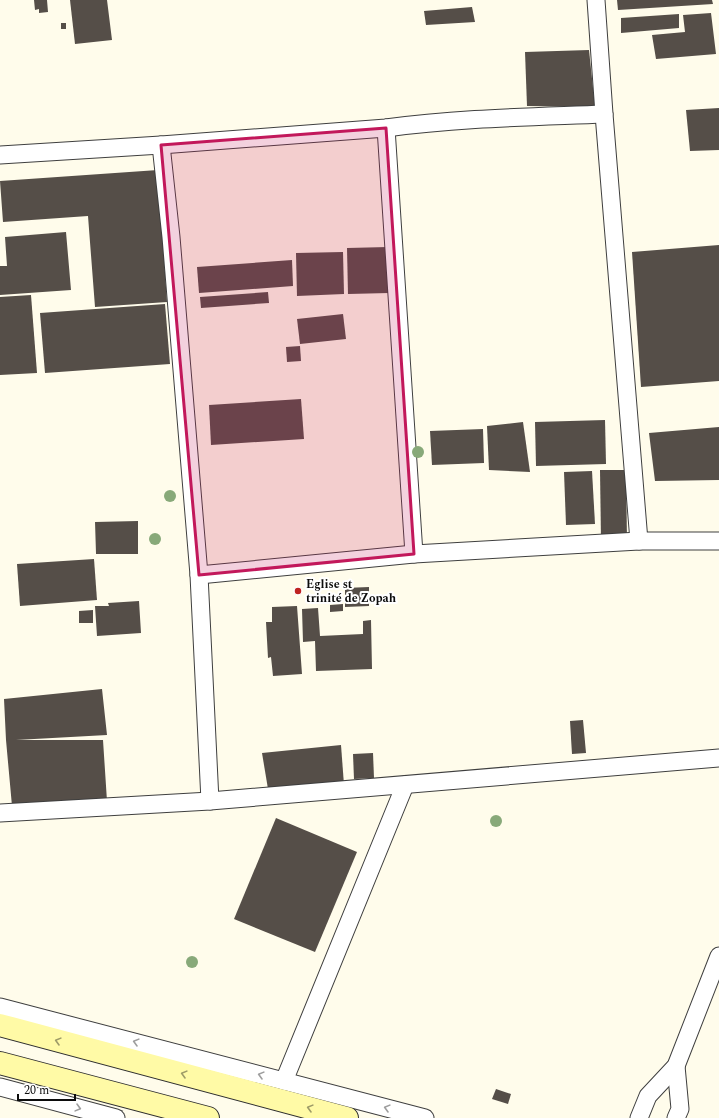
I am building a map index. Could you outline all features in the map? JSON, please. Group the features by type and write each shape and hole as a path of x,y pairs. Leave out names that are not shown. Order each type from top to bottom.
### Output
{"main road":[{"path":"0,1025 347,1118"},
{"path":"0,1063 208,1118"}],"street":[{"path":"596,0 639,541"},
{"path":"0,156 386,128 422,123 494,118 604,114"},
{"path":"386,128 414,554"},
{"path":"161,145 171,237 199,575 210,802"},
{"path":"199,575 414,554 639,541 719,541"},
{"path":"0,813 210,802 719,758"},
{"path":"284,1081 405,785"},
{"path":"638,1118 648,1096 676,1066 719,956"},
{"path":"0,1007 425,1118"},
{"path":"676,1066 680,1109 676,1118"},
{"path":"0,1087 116,1118"}],"highlighted area":[{"path":"386,128 414,554 199,575 161,145"}],"building":[{"path":"34,0 47,0 48,12 39,13 39,9 35,10"},
{"path":"70,0 107,0 112,40 75,44"},
{"path":"617,0 712,0 713,4 618,10"},
{"path":"472,7 475,22 426,25 424,11"},
{"path":"711,13 716,54 656,59 652,35 685,32 683,15"},
{"path":"679,14 679,28 621,33 621,18"},
{"path":"61,23 66,23 66,29 61,29"},
{"path":"589,50 595,107 527,106 525,52"},
{"path":"719,108 719,150 690,151 686,110"},
{"path":"158,170 167,302 95,307 88,216 3,222 0,181"},
{"path":"66,232 71,290 0,295 0,266 7,266 5,237"},
{"path":"719,245 719,381 641,387 632,252"},
{"path":"388,247 389,293 348,294 347,248"},
{"path":"343,252 344,294 297,296 296,253"},
{"path":"292,260 293,286 199,293 197,267"},
{"path":"268,292 269,303 201,308 200,297"},
{"path":"31,295 37,373 0,375 0,297"},
{"path":"165,304 170,364 45,373 40,313"},
{"path":"343,314 346,339 300,344 297,319"},
{"path":"300,346 301,361 287,362 286,347"},
{"path":"301,399 304,439 211,445 209,405"},
{"path":"605,420 606,464 536,466 535,422"},
{"path":"523,422 530,472 489,470 487,426"},
{"path":"719,427 719,480 655,481 649,433"},
{"path":"483,429 484,463 432,465 430,431"},
{"path":"600,470 626,470 627,540 601,540"},
{"path":"592,471 595,524 566,525 564,472"},
{"path":"138,521 138,554 96,554 95,522"},
{"path":"94,559 97,600 20,606 17,564"},
{"path":"369,587 369,606 345,607 345,588"},
{"path":"139,601 141,633 97,636 95,606 109,606 108,603"},
{"path":"343,604 343,611 330,612 330,605"},
{"path":"297,606 302,674 273,676 271,657 268,658 266,622 272,622 272,607"},
{"path":"318,608 320,636 363,634 363,621 371,620 372,669 316,671 315,641 303,642 302,609"},
{"path":"93,610 93,623 79,623 79,611"},
{"path":"102,689 107,735 16,740 103,740 107,801 12,806 4,699"},
{"path":"583,720 586,753 572,754 570,721"},
{"path":"341,745 344,785 268,789 262,753"},
{"path":"373,753 374,778 354,779 353,754"},
{"path":"276,818 357,852 315,952 234,919"},
{"path":"496,1089 511,1094 508,1104 492,1099"}],"place":[{"name":"Eglise st trinité de Zopah","path":"298,591"}]}
